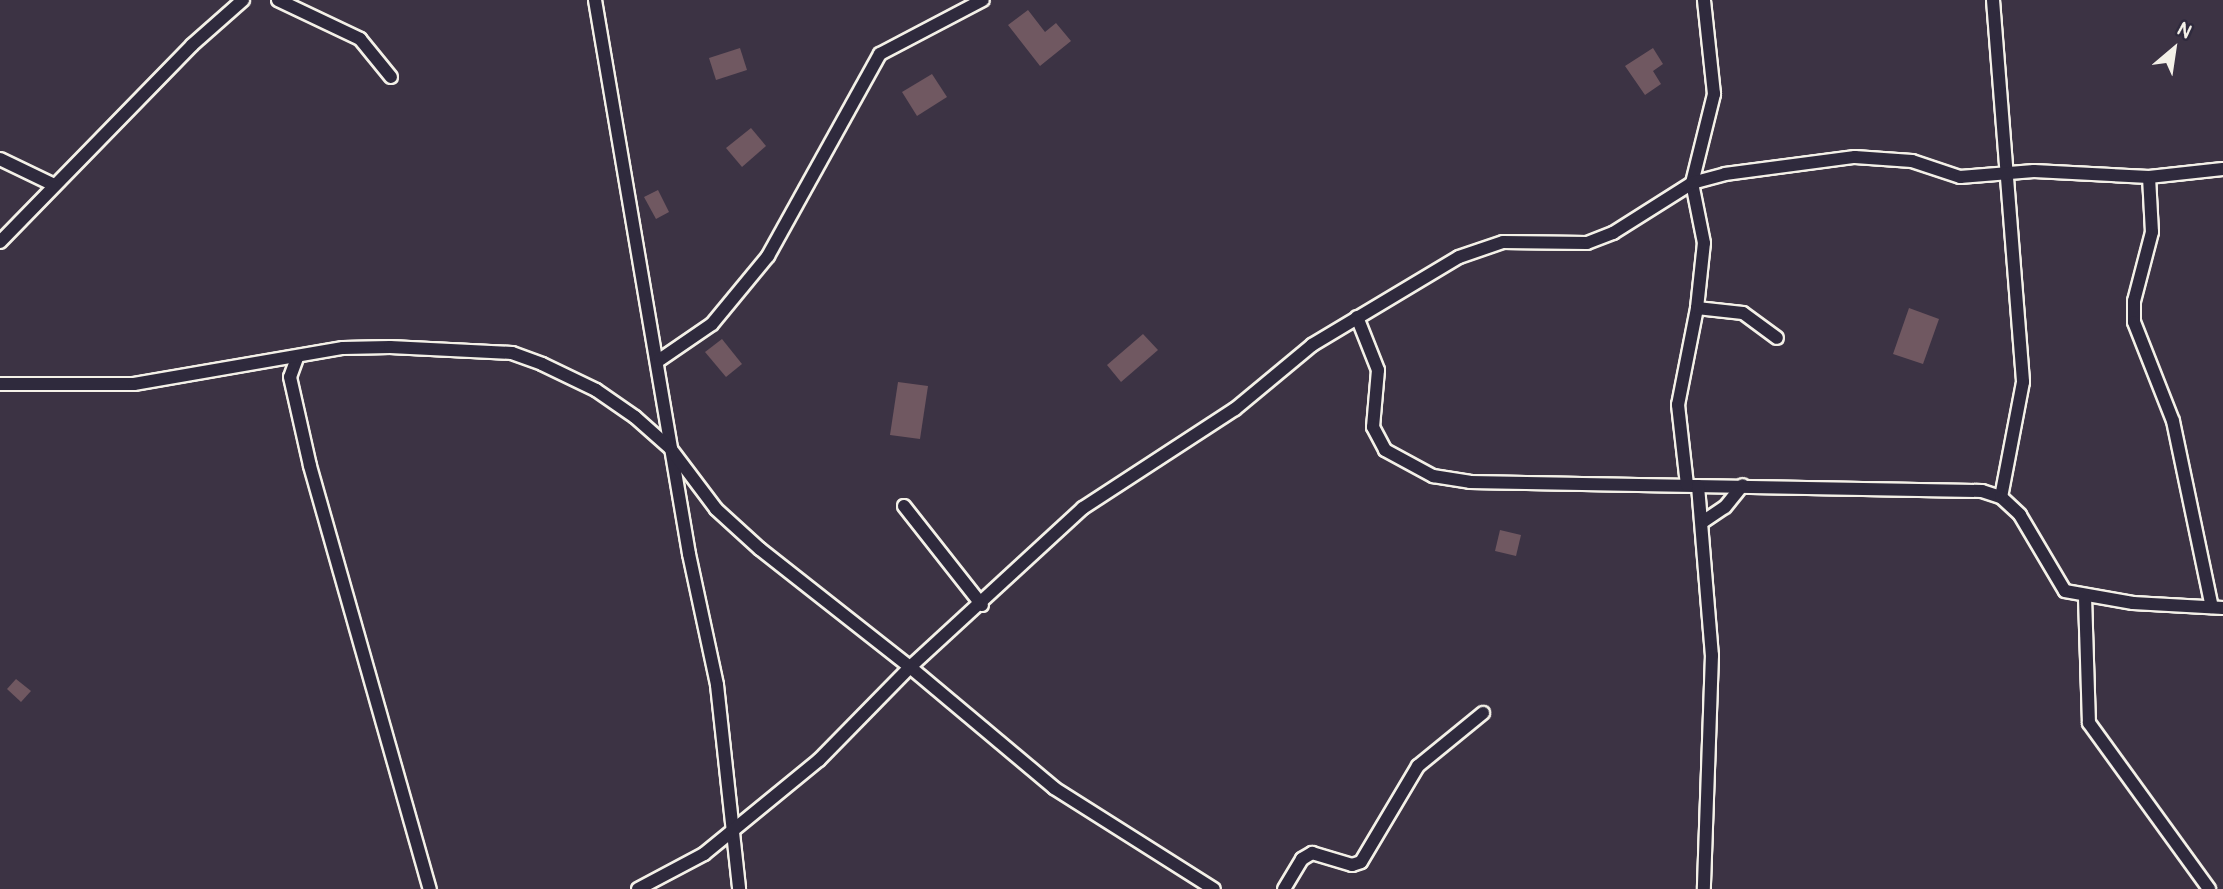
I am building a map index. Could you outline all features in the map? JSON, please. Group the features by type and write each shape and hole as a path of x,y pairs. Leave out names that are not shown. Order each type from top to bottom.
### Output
{"street":[{"path":"0,242 192,44 243,0"},
{"path":"278,0 360,39 391,77"},
{"path":"596,0 671,449 717,685 739,889"},
{"path":"658,361 712,324 768,256 880,54 984,0"},
{"path":"1704,0 1714,94 1692,183 1704,243 1697,308 1678,405 1692,485 1704,521 1702,548 1709,583 1713,674 1704,889"},
{"path":"1993,0 2023,382 2001,497"},
{"path":"638,889 704,854 819,760 910,667 982,605 1083,508 1235,410 1312,345 1475,250 1503,242 1574,245 1601,239 1692,183 1725,174 1855,157 1912,161 1960,177 2073,172 2149,177 2223,169"},
{"path":"0,159 54,185"},
{"path":"1357,317 1378,370 1373,427 1385,450 1433,476 1470,481 1982,491 2001,497 2020,515 2065,591 2085,597 2218,607 2173,421 2134,322 2134,301 2152,232 2149,177"},
{"path":"1697,308 1743,313 1777,338"},
{"path":"0,384 134,384 272,363 343,348 402,346 512,353 596,390 671,449 716,509 751,541 910,667 1054,788 1214,889"},
{"path":"297,358 290,377 310,466 430,889"},
{"path":"272,363 290,377"},
{"path":"1704,521 1725,507 1742,485"},
{"path":"904,506 982,605"},
{"path":"2085,597 2089,723 2209,889"},
{"path":"1284,889 1302,859 1312,853 1352,865 1361,862 1418,766 1483,713"}],"building":[{"path":"1028,10 1045,32 1056,23 1071,41 1040,66 1008,25"},
{"path":"740,48 747,70 716,80 709,58"},
{"path":"1653,48 1663,64 1653,71 1661,84 1645,95 1625,66"},
{"path":"932,74 947,97 917,116 902,92"},
{"path":"751,128 766,146 742,167 726,148"},
{"path":"658,190 669,212 656,219 644,197"},
{"path":"1909,308 1939,319 1923,364 1893,354"},
{"path":"1143,334 1158,350 1121,382 1107,365"},
{"path":"722,339 742,364 726,377 705,352"},
{"path":"898,382 928,386 920,439 890,435"},
{"path":"1500,530 1521,535 1516,556 1495,551"},
{"path":"16,679 31,691 21,702 7,689"}]}
